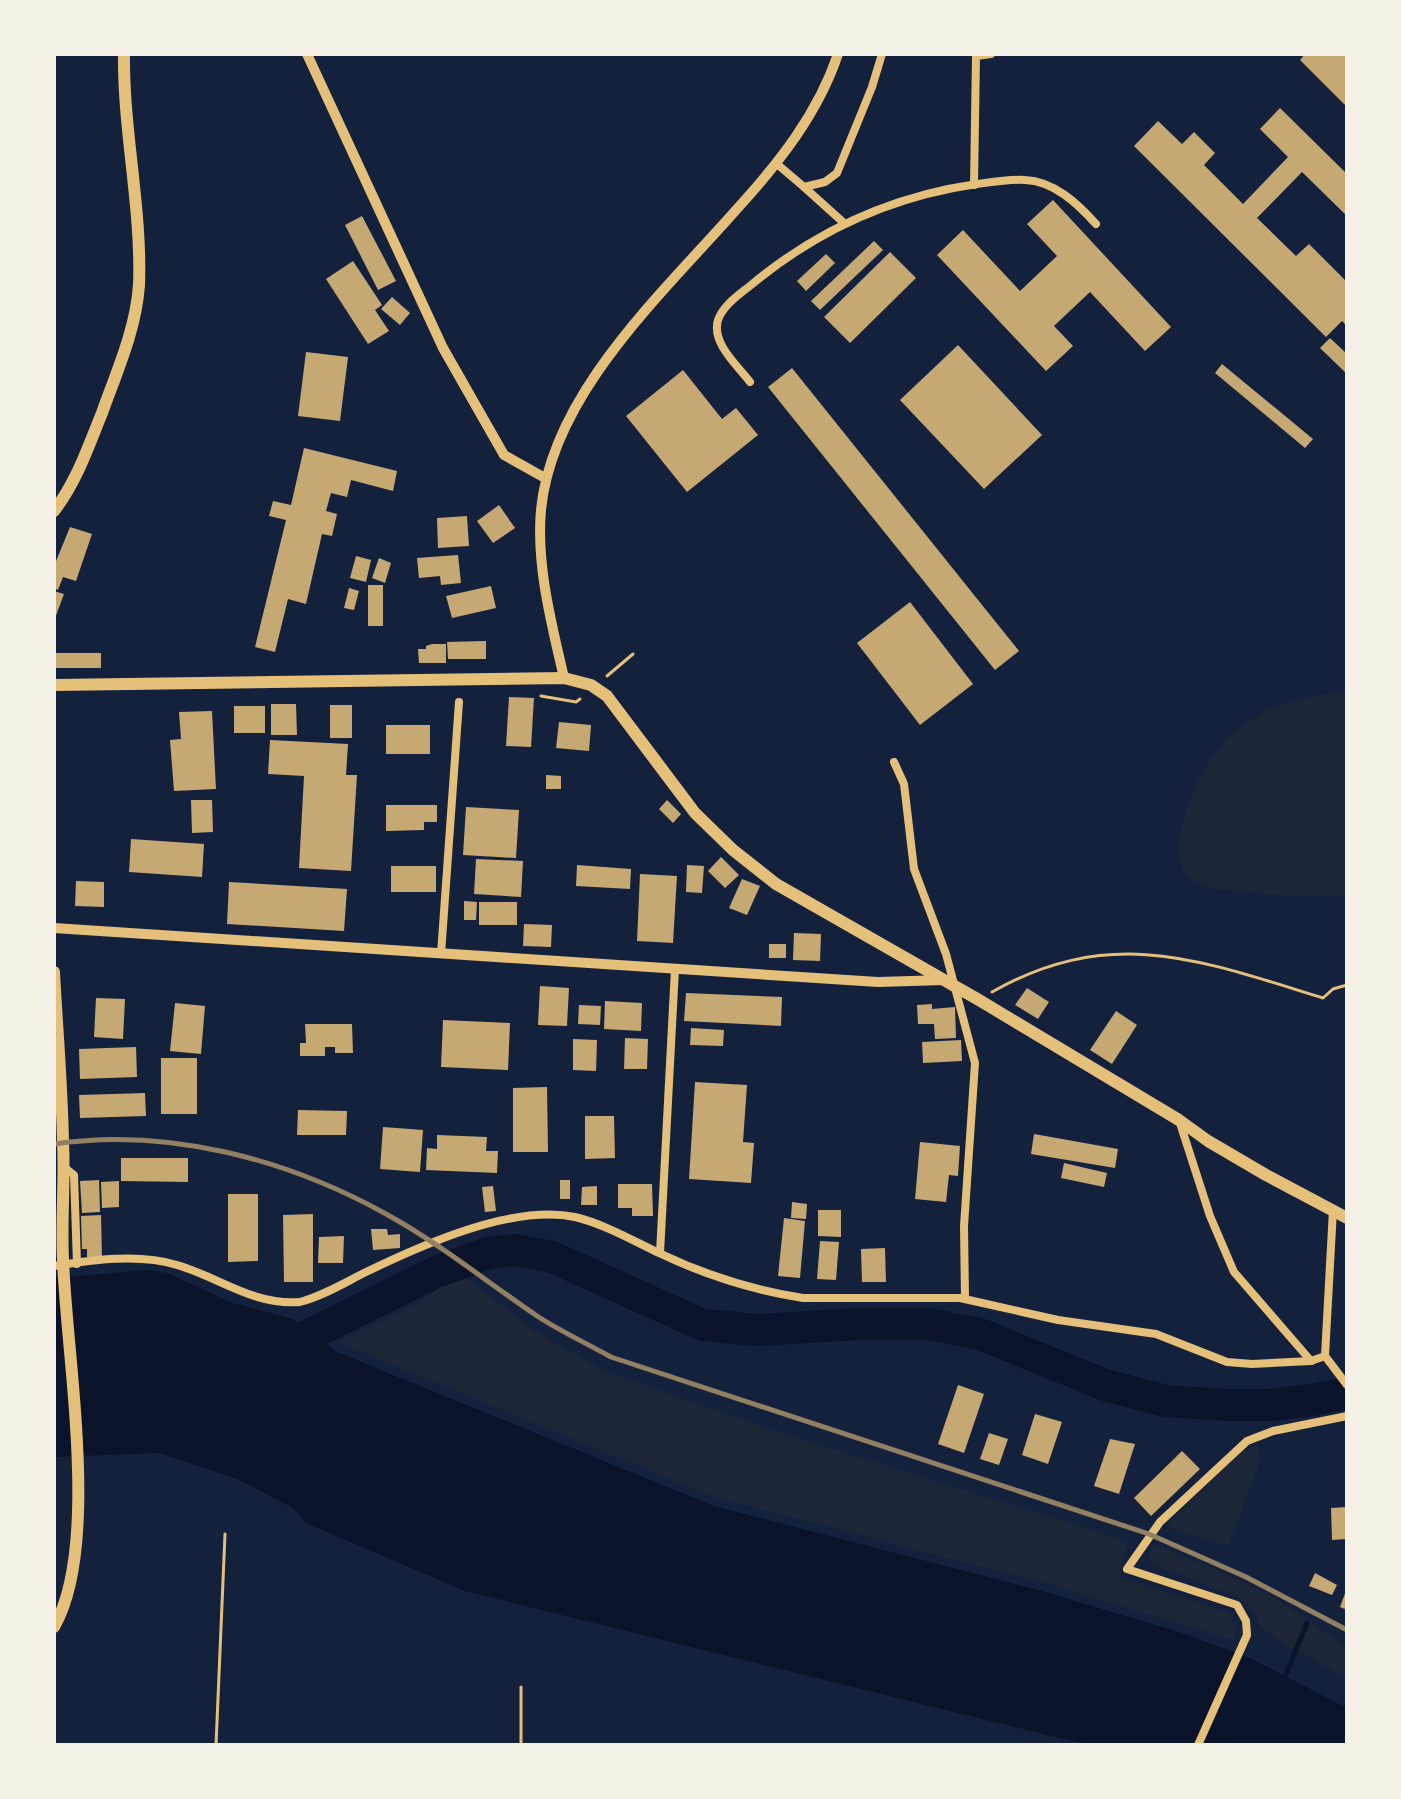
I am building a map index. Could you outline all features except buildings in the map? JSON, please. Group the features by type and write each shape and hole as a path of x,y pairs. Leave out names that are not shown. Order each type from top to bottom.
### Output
{"main road":[{"path":"54,511 79,472 126,348 136,307 139,258 124,54"},
{"path":"54,685 564,678 599,689 614,703 695,813 733,850 776,884 979,1000 1254,1168 1347,1218"},
{"path":"54,972 63,1167 58,1262 78,1481 75,1562 64,1609 54,1627"}],"street":[{"path":"307,54 443,348 504,455 545,478"},
{"path":"564,678 549,608 542,552 541,513 545,478 578,403 623,338 777,164 808,118 838,54"},
{"path":"804,187 825,182 837,173 882,54"},
{"path":"974,185 976,56 991,54"},
{"path":"777,164 844,223"},
{"path":"750,382 717,339 718,320 730,302 783,258 844,223 942,190 1026,180 1045,184 1082,208 1096,224"},
{"path":"441,954 459,702"},
{"path":"894,762 904,784 914,869 946,954 950,984 975,1063 964,1226 965,1298"},
{"path":"54,928 878,982 950,984"},
{"path":"660,1253 675,969"},
{"path":"1179,1120 1210,1216 1234,1272 1311,1361"},
{"path":"63,1167 74,1175 77,1264"},
{"path":"1333,1210 1325,1356 1347,1385"},
{"path":"58,1262 161,1261 186,1268 251,1296 285,1303 312,1299 368,1271 450,1237 496,1223 541,1215 576,1218 604,1227 704,1273 736,1284 803,1298 965,1298 1049,1318 1156,1334 1227,1362 1311,1361 1325,1356"},
{"path":"1198,1745 1247,1635 1246,1621 1237,1605 1127,1569 1160,1522 1247,1441 1273,1431 1347,1416"}],"path":[{"path":"541,696 576,702"},
{"path":"979,1000 1055,963 1104,954 1181,957 1218,965 1323,998 1333,989 1347,985"},
{"path":"216,1745 225,1534"},
{"path":"521,1687 521,1745"}],"shaded area":[{"path":"1347,691 1347,895 1289,896 1211,889 1186,877 1179,852 1183,821 1197,783 1226,739 1266,711 1317,695"},
{"path":"148,1270 167,1273 233,1303 293,1319 337,1352 714,1506 1042,1591 1179,1632 1252,1659 1347,1708 1347,1745 1088,1745 465,1591 306,1523 293,1508 237,1479 159,1453 54,1457 54,1278"},
{"path":"459,1273 535,1331 602,1370 782,1433 1128,1541 1118,1577 1229,1613 1236,1626 1234,1640 1048,1584 714,1497 337,1342 415,1304"},
{"path":"1258,1444 1260,1462 1228,1546 1165,1527 1239,1453"},
{"path":"1153,1544 1250,1585 1306,1618 1347,1647 1347,1678 1278,1641 1260,1626 1255,1613 1240,1598 1152,1564 1149,1556"}],"waterway":[{"path":"275,1352 436,1272 488,1253 515,1250 552,1257 703,1325 757,1330 858,1324 928,1324 980,1334 1105,1385 1165,1401 1269,1405 1347,1393"},
{"path":"1284,1679 1307,1623"}],"railway":[{"path":"54,1144 97,1140 183,1144 267,1163 308,1177 406,1225 537,1316 611,1357 1149,1534 1246,1577 1347,1630"}]}
